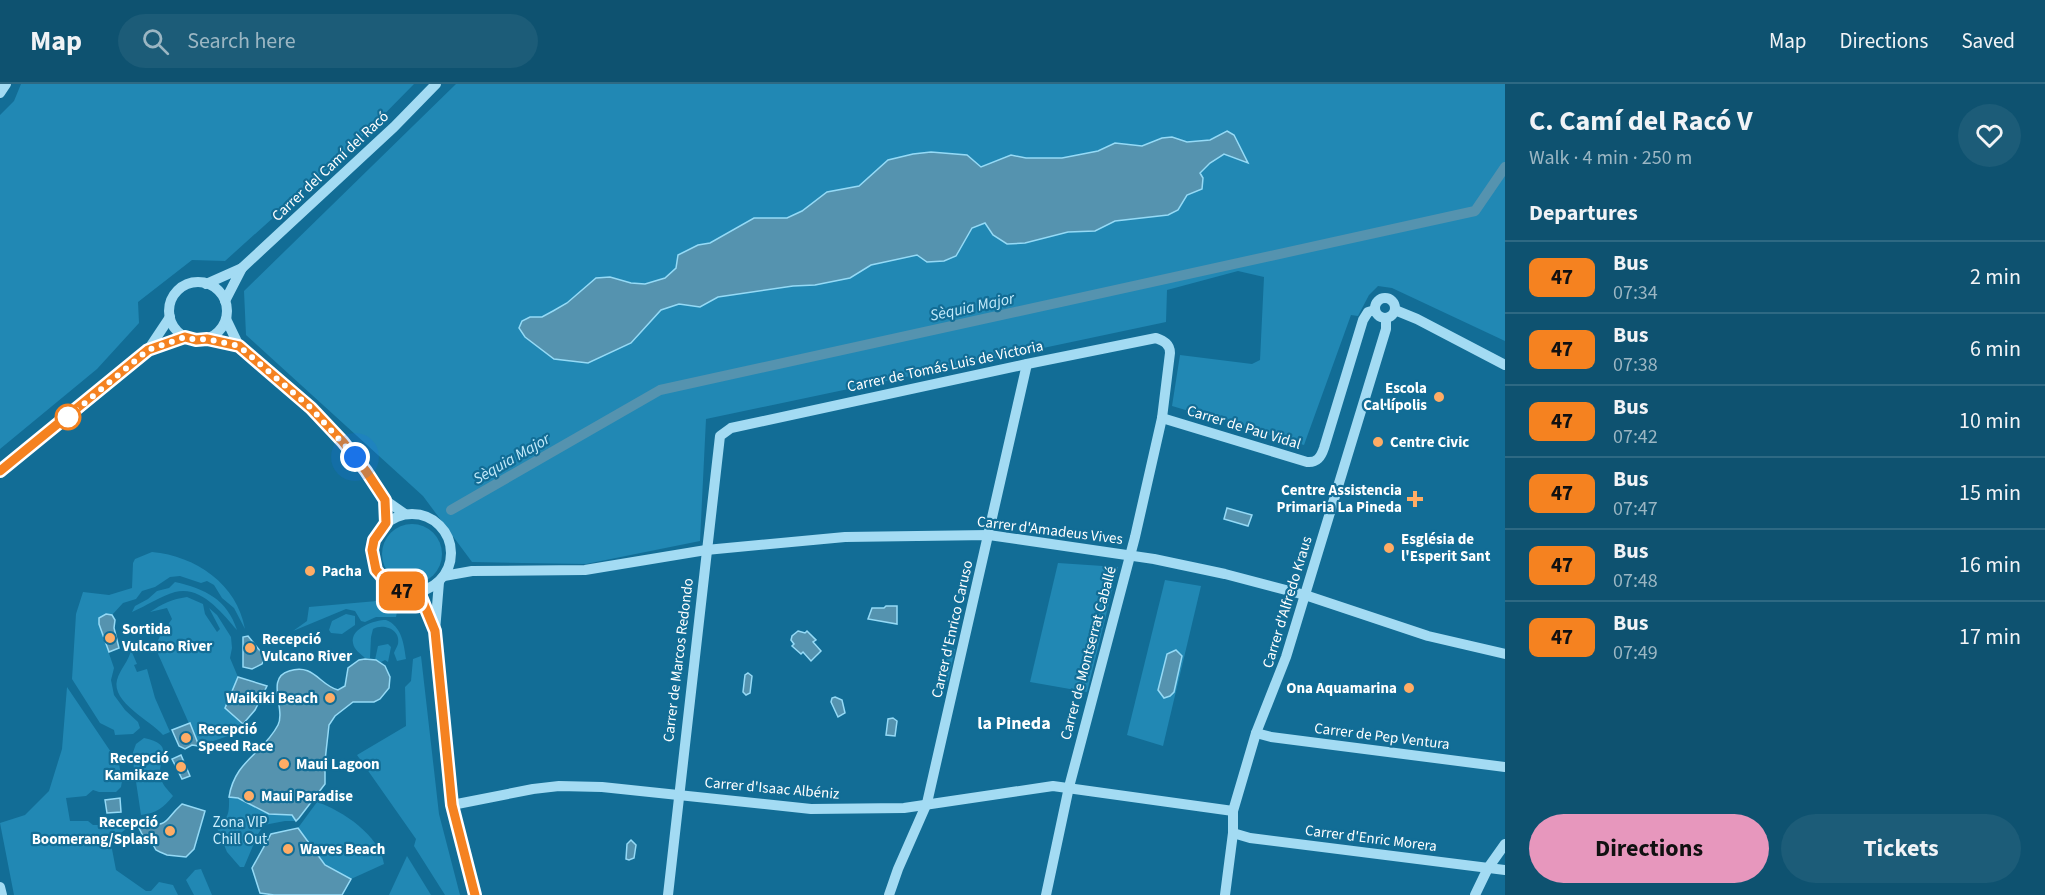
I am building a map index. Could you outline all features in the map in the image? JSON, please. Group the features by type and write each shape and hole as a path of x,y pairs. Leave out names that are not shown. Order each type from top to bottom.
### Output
{"street":[{"path":"0,93 6,84"},
{"name":"Carrer del Camí del Racó","path":"206,284 242,268 394,127 436,84"},
{"name":"Carrer del Camí del Racó","path":"225,302 242,268"},
{"path":"239,346 207,339 196,340 185,337 175,329 170,317 171,303 180,289 195,283 206,284 218,290 225,302 226,319 239,346 311,408 343,442 385,500 405,514"},
{"path":"1386,298 1394,303 1395,310 1392,316 1386,319 1379,317 1375,310 1377,302 1386,298"},
{"name":"Carrer de Pau Vidal","path":"1162,418 1306,462 1317,460 1321,457 1324,448 1363,320 1368,312 1375,310"},
{"path":"1395,310 1505,365"},
{"path":"0,471 148,350 170,317"},
{"path":"207,339 219,332 226,319"},
{"name":"Carrer d'Alfredo Kraus","path":"1225,895 1233,833 1233,811 1256,733 1279,678 1305,595 1386,329 1386,319"},
{"path":"148,350 185,337"},
{"name":"Carrer de Tomás Luis de Victoria","path":"724,431 1156,338 1164,341 1170,347"},
{"name":"Carrer de Montserrat Caballé","path":"1046,895 1069,787 1162,418 1171,356 1170,347"},
{"name":"Carrer d'Enrico Caruso","path":"889,895 927,803 1027,364"},
{"name":"Carrer de Marcos Redondo","path":"668,895 718,444 720,435 724,431"},
{"path":"385,500 386,523"},
{"path":"441,579 419,592 409,593 390,586 376,570 373,560 374,540 386,523 405,514 423,515 438,524 448,538 451,556 441,579 435,631 452,805 475,895"},
{"name":"Carrer d'Amadeus Vives","path":"441,579 472,571 585,570 706,550 845,537 989,535 1129,555 1225,574 1305,595 1428,636 1505,654"},
{"path":"451,556 472,571"},
{"path":"419,592 435,631"},
{"name":"Carrer de Pep Ventura","path":"1256,733 1271,737 1505,767"},
{"name":"Carrer d'Isaac Albéniz","path":"452,805 559,786 602,787 811,809 904,808 1053,786 1233,811"},
{"name":"Carrer d'Enric Morera","path":"1233,833 1250,838 1505,870"},
{"path":"1475,895 1488,868 1505,844"},
{"path":"0,887 2,895"}],"green space":[{"path":"21,84 414,84 355,144 225,261 192,260 138,302 139,323 97,369 0,449 0,115 14,101"},
{"path":"456,84 1505,84 1505,341 1392,288 1378,286 1369,295 1358,316 1351,315 1304,445 1172,406 1180,355 1252,364 1260,360 1264,277 1238,271 1167,290 1166,322 706,419 700,541 586,564 472,562 423,496 246,335 244,291"},
{"path":"406,524 418,524 429,529 437,537 442,554 440,566 429,579 418,584 406,584 395,579 387,571 382,560 382,548 387,537 395,529"},
{"path":"152,552 184,559 212,575 233,599 241,613 245,629 234,608 222,598 214,585 207,581 201,583 180,576 170,577 155,587 142,591 136,599 123,603 112,615 109,614 99,624 114,668 111,680 114,695 138,722 140,728 133,734 115,735 114,730 100,723 72,679 76,614 83,592 109,595 132,588 135,559"},
{"path":"1058,563 1118,567 1087,692 1030,682"},
{"path":"1165,580 1201,586 1163,746 1127,735"},
{"path":"175,582 205,592 221,603 233,619 237,630 202,596 185,591 175,592 132,612 135,606 157,591 169,588"},
{"path":"187,597 203,604 205,614 217,632 220,629 209,608 217,615 231,637 230,658 238,677 226,708 243,724 228,736 199,746 155,647 160,636 155,633 160,625 165,629 172,619 167,608 150,612 167,602"},
{"path":"377,601 398,606 396,617 376,617 365,622 361,621 355,611 346,609 293,631 307,621 309,607"},
{"path":"346,614 355,616 355,625 342,634 331,633 329,630 332,621"},
{"path":"386,620 399,631 406,659 397,661 394,653 398,644 397,634 386,627 373,629 370,658 365,658 355,648 353,638 359,629 376,621"},
{"path":"388,644 391,647 388,662 375,660 378,646"},
{"path":"949,648 955,649 948,681 942,680"},
{"path":"131,650 137,664 134,665 137,672 147,669 155,698 170,732 163,735 120,696 117,680"},
{"path":"421,656 439,814 460,895 445,895 414,846 416,839 357,755 406,726 405,687 411,681 413,659"},
{"path":"67,687 119,764 122,781 121,787 116,792 93,790 86,796 66,798 70,821 88,821 93,825 103,822 108,826 128,822 132,824 111,844 116,870 146,891 151,891 159,882 173,885 178,895 14,895 0,823 25,815 49,791 62,749"},
{"path":"144,738 154,741 162,748 160,775 165,787 173,796 159,809 141,815 132,755 136,744"},
{"name":"Zona VIP Chill Out","path":"232,796 269,814 292,815 296,821 264,825 244,867 240,867 227,852 216,826 226,817 229,810 229,797"},
{"path":"317,802 338,811 367,834 381,853 384,864 351,879 325,865 298,828"},
{"path":"407,856 431,895 389,895"},
{"path":"201,869 212,895 194,895 186,880 195,870"}],"shaded area":[{"path":"1227,131 1234,135 1248,163 1224,154 1210,163 1200,173 1203,178 1202,189 1187,195 1178,210 1168,215 1115,221 1095,231 1068,232 1025,243 1007,244 993,235 985,223 972,228 956,256 944,261 927,262 917,255 871,265 850,278 815,285 718,297 700,307 679,304 661,310 631,343 588,363 554,359 525,337 519,328 522,321 530,317 542,317 567,303 596,278 610,277 645,284 665,278 676,268 678,255 698,245 710,243 754,218 787,218 802,211 827,192 859,186 888,160 931,152 967,155 981,167 1011,155 1026,158 1062,158 1098,151 1115,143 1142,146 1162,138 1172,137 1187,142 1210,140"},
{"path":"1227,508 1252,515 1248,526 1224,519"},
{"path":"897,606 897,624 868,619 872,608"},
{"name":"Sortida Vulcano River","path":"106,614 112,615 115,620 114,628 119,648 109,652 99,624 99,618"},
{"path":"798,631 805,633 807,631 816,640 813,642 821,651 811,661 803,652 801,654 792,646 794,644 791,640 792,636"},
{"name":"Recepció Vulcano River","path":"248,636 265,657 262,664 252,669 243,667 243,637"},
{"path":"1176,650 1182,656 1174,692 1164,698 1158,690 1167,654"},
{"path":"359,660 376,660 385,666 390,677 389,688 380,699 374,702 353,702 335,716 329,725 325,784 299,818 296,821 292,815 269,814 238,798 229,797 237,774 272,735 278,725 280,711 277,687 282,675 298,669 305,670 338,690 345,686 348,668"},
{"path":"748,673 752,676 750,693 746,695 743,692 745,675"},
{"path":"238,677 267,686 255,710 243,724 225,708"},
{"path":"835,697 842,700 845,713 838,717 831,702"},
{"path":"893,718 897,721 895,736 886,735 888,719"},
{"name":"Recepció Speed Race","path":"190,723 199,746 192,745 185,749 179,746 172,730"},
{"name":"Recepció Kamikaze","path":"181,755 190,776 182,779 172,759"},
{"path":"120,798 121,812 107,813 105,800"},
{"name":"Recepció Boomerang/Splash","path":"182,804 205,811 194,849 186,857 167,855 156,850 151,841 145,840 139,828 166,821"},
{"name":"Waves Beach","path":"298,828 325,865 351,879 342,895 260,893 252,868 271,834"},
{"path":"631,840 636,845 634,858 629,860 626,859 627,844"}],"waterway":[{"name":"Sèquia Major","path":"451,510 660,390 1475,211 1505,167"}],"bus line":[{"name":"47","path":"0,471 148,350 185,337 239,346 311,408 343,442 385,500 386,523 374,540 372,550 376,570 382,579 399,591 419,592 435,631 452,805 475,895"}],"place":[{"name":"Escola Cal·lípolis","path":"1439,397"},
{"name":"Centre Civic","path":"1378,442"},
{"name":"Centre Assistencia Primaria La Pineda","path":"1415,499"},
{"name":"Església de l'Esperit Sant","path":"1389,548"},
{"name":"Pacha","path":"310,571"},
{"name":"Sortida Vulcano River","path":"110,638"},
{"name":"Recepció Vulcano River","path":"250,648"},
{"name":"Ona Aquamarina","path":"1409,688"},
{"name":"Waikiki Beach","path":"330,698"},
{"name":"Recepció Speed Race","path":"186,738"},
{"name":"Maui Lagoon","path":"284,764"},
{"name":"Recepció Kamikaze","path":"181,767"},
{"name":"Maui Paradise","path":"249,796"},
{"name":"Recepció Boomerang/Splash","path":"170,831"},
{"name":"Waves Beach","path":"288,849"}],"district":[{"name":"la Pineda","path":"1014,723"}],"route":[{"path":"68,417 148,350 185,337 196,340 207,339 239,346 311,408 355,457"}]}
